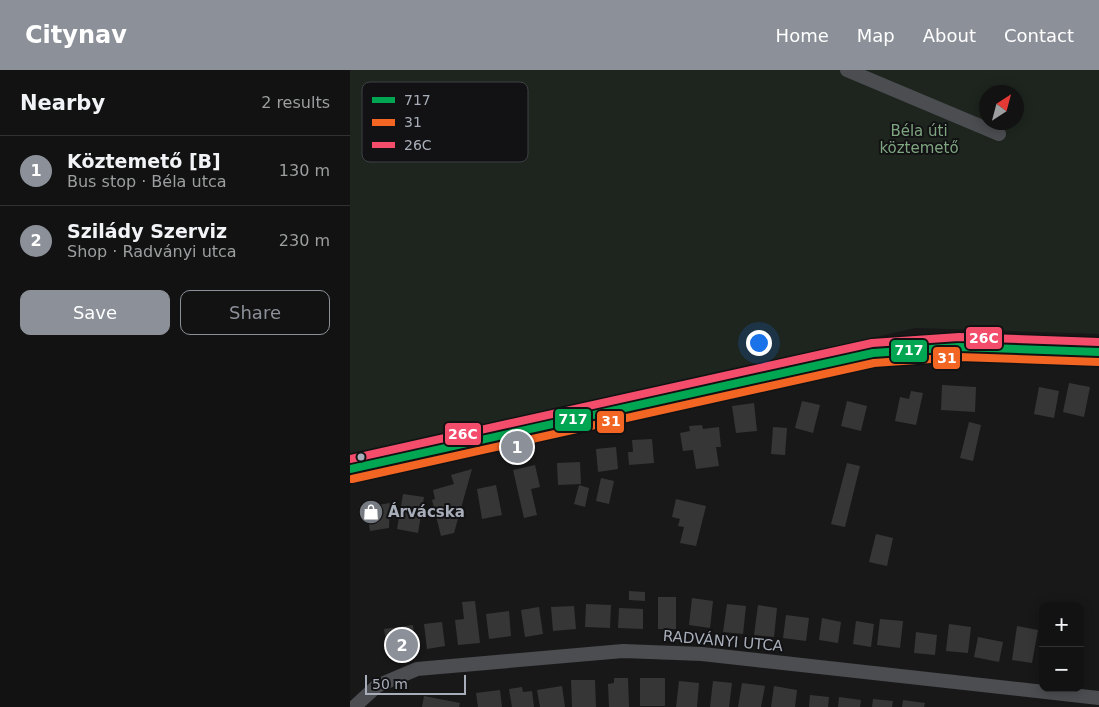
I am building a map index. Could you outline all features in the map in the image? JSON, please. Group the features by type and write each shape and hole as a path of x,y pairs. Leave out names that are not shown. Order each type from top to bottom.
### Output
{"main road":[{"path":"350,469 873,353 959,347 1099,352"}],"street":[{"path":"847,70 999,134"},
{"name":"RADVÁNYI UTCA","path":"354,707 377,686 417,670 624,651 702,654 1099,698"}],"green space":[{"name":"Béla úti köztemető","path":"350,70 1099,70 1099,334 915,328 350,459"}],"building":[{"path":"1069,383 1090,387 1084,417 1063,412"},
{"path":"942,385 976,387 975,412 941,410"},
{"path":"1039,387 1059,391 1054,418 1034,414"},
{"path":"911,391 923,393 916,425 895,421 900,397 909,399"},
{"path":"802,401 820,405 813,433 795,428"},
{"path":"847,401 867,406 861,431 841,426"},
{"path":"754,403 757,431 736,433 732,406"},
{"path":"969,422 981,425 973,461 960,458"},
{"path":"702,425 703,429 719,427 721,447 716,447 719,466 696,469 693,450 683,451 680,433 690,431 689,426"},
{"path":"773,427 787,428 785,455 771,454"},
{"path":"652,439 654,463 629,465 628,452 633,452 632,440"},
{"path":"616,447 618,469 598,472 596,449"},
{"path":"580,462 581,484 558,485 557,463"},
{"path":"847,463 860,466 845,527 831,524"},
{"path":"535,465 540,487 531,489 537,515 524,518 513,470"},
{"path":"472,469 454,533 441,536 432,500 435,499 433,490 454,484 451,475"},
{"path":"601,478 614,481 609,504 596,501"},
{"path":"496,485 502,515 482,519 477,489"},
{"path":"579,485 589,488 585,507 574,504"},
{"path":"403,494 424,497 418,533 397,529"},
{"path":"676,499 706,506 696,546 680,543 684,527 678,526 680,519 672,517"},
{"path":"390,503 389,528 370,531 366,507"},
{"path":"876,534 893,538 887,566 869,562"},
{"path":"629,591 645,592 645,601 629,600"},
{"path":"658,597 676,597 676,629 658,629"},
{"path":"692,598 713,601 710,628 689,625"},
{"path":"475,601 480,643 458,645 455,620 464,619 462,602"},
{"path":"586,604 611,605 610,628 585,627"},
{"path":"727,604 746,606 743,634 723,632"},
{"path":"758,605 777,608 774,637 754,635"},
{"path":"574,606 576,629 553,631 551,607"},
{"path":"539,607 543,634 525,637 521,610"},
{"path":"619,608 643,609 643,629 618,628"},
{"path":"509,611 511,636 489,639 486,614"},
{"path":"786,615 809,618 806,641 783,638"},
{"path":"822,618 841,622 838,643 819,640"},
{"path":"880,619 903,621 900,648 877,645"},
{"path":"856,621 874,624 871,647 853,644"},
{"path":"442,622 445,646 427,649 424,624"},
{"path":"949,624 971,627 968,653 946,651"},
{"path":"413,625 416,649 388,653 384,629"},
{"path":"1017,626 1038,630 1032,663 1012,660"},
{"path":"916,632 937,635 935,655 914,653"},
{"path":"978,637 1003,642 999,662 974,657"},
{"path":"614,678 628,678 629,707 609,707 608,684 614,683"},
{"path":"640,678 665,678 665,706 640,706"},
{"path":"571,680 595,680 596,707 572,707"},
{"path":"679,681 699,683 697,707 676,707"},
{"path":"713,681 732,683 729,707 710,707"},
{"path":"742,683 765,686 761,707 738,707"},
{"path":"562,686 565,707 540,707 537,690"},
{"path":"774,686 797,690 795,707 771,707"},
{"path":"522,687 523,692 532,691 534,707 512,707 509,689"},
{"path":"500,690 502,707 478,707 476,693"},
{"path":"810,695 829,697 828,707 809,707"},
{"path":"424,696 460,703 459,707 422,707"},
{"path":"839,697 861,700 860,707 838,707"},
{"path":"873,699 893,701 892,707 872,707"},
{"path":"903,700 925,703 924,707 902,707"}],"transit line":[{"name":"26C","path":"350,459 872,343 959,337 1099,342"},
{"name":"717","path":"350,469 873,353 959,347 1099,352"},
{"name":"31","path":"352,479 874,363 959,357 1099,362"}],"place":[{"name":"Köztemető [B]","path":"517,447"},
{"name":"Árvácska","path":"371,512"},
{"name":"Szilády Szerviz","path":"402,645"}]}
